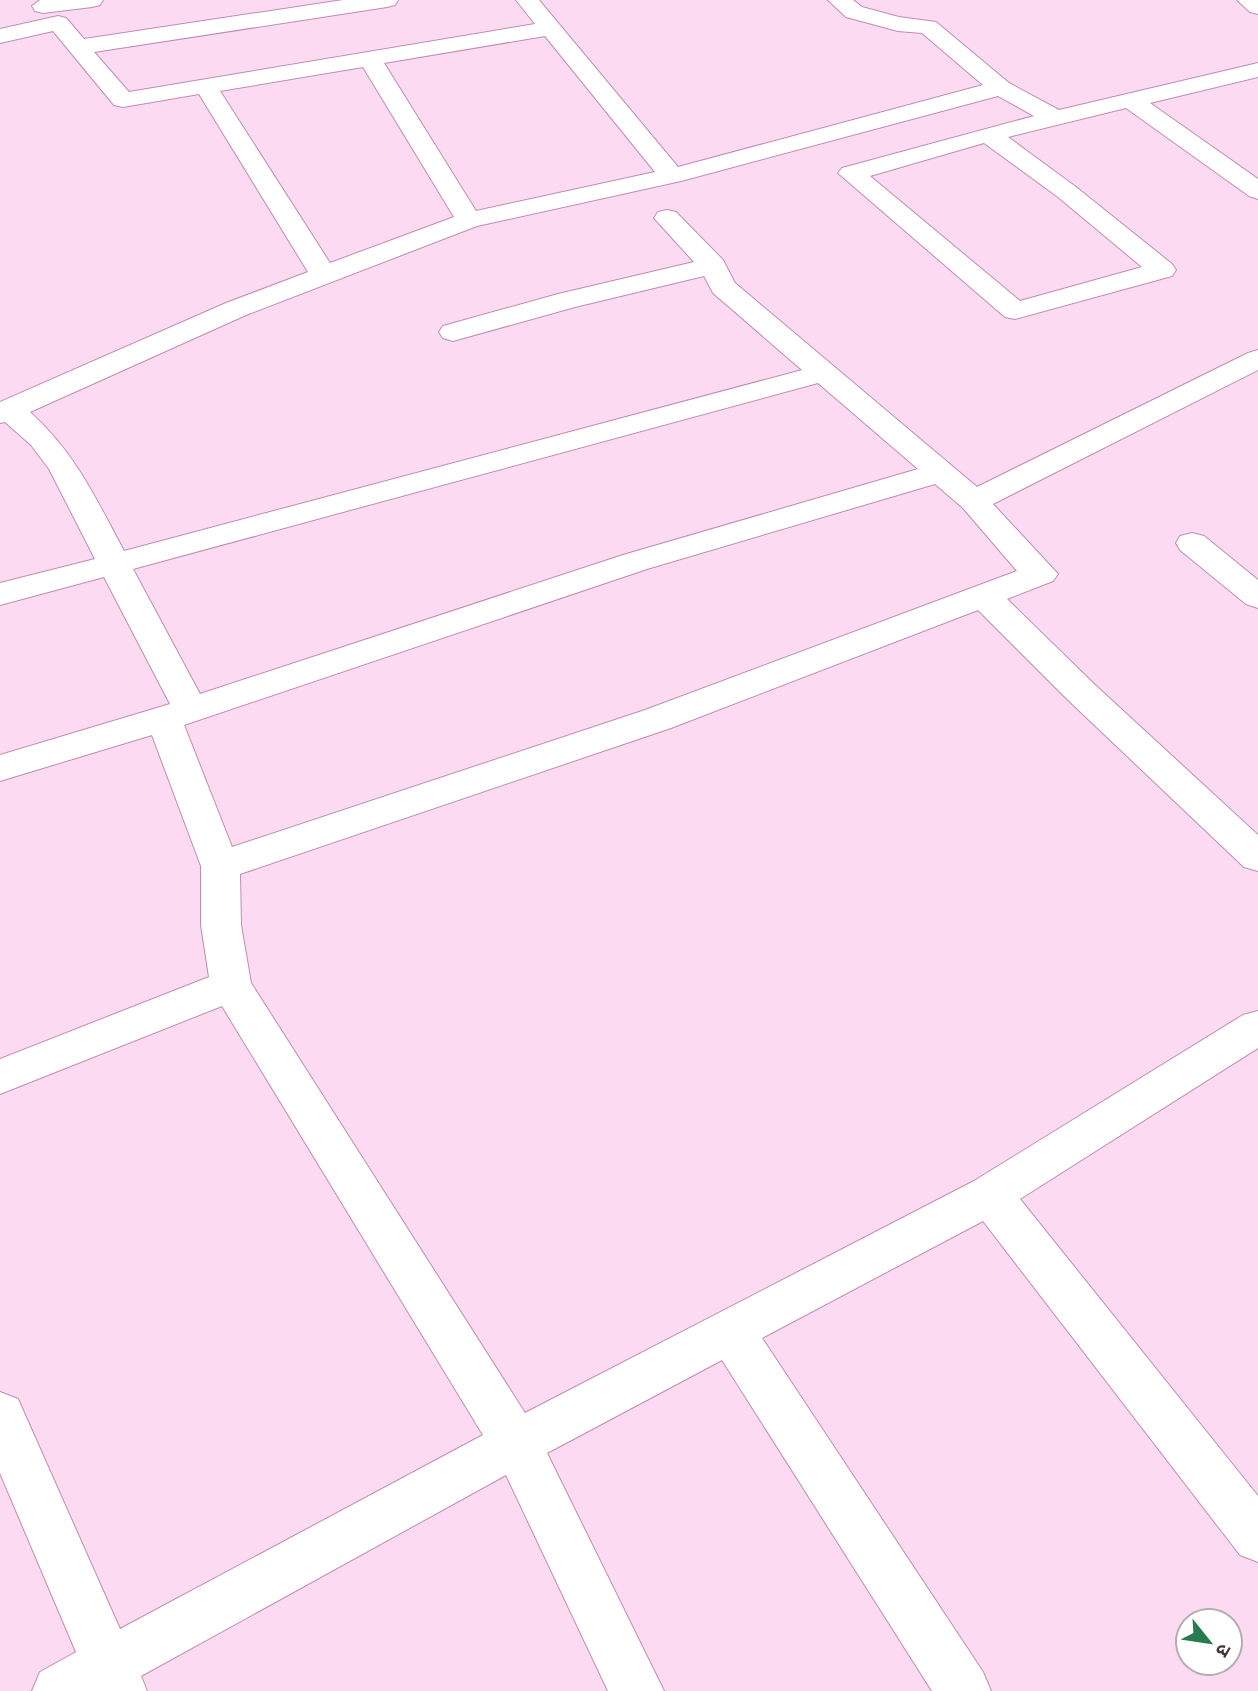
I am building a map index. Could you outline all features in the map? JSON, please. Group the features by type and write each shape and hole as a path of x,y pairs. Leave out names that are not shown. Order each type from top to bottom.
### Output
{"street":[{"path":"0,36 46,10 92,0"},
{"path":"79,47 387,0"},
{"path":"527,0 672,176"},
{"path":"839,0 854,12 898,24 928,27 1001,88 1054,117"},
{"path":"1248,0 1258,7"},
{"path":"46,10 123,100 551,28"},
{"path":"371,60 469,220"},
{"path":"988,134 1068,192 1162,270 1015,311 851,173 988,134 1054,117 1258,70"},
{"path":"206,87 324,275"},
{"path":"637,1691 516,1443 231,985 221,925 220,866 178,715 114,564 64,467 42,439 5,411 236,309 469,220 672,176 1001,88"},
{"path":"1129,99 1258,191"},
{"path":"220,866 658,719 1041,574 1031,567 974,501 723,287 713,267 667,218"},
{"path":"453,332 568,300 713,267"},
{"path":"974,501 1258,359"},
{"path":"0,594 823,373"},
{"path":"0,768 178,715 635,562 940,473"},
{"path":"1192,543 1258,597"},
{"path":"984,596 1081,692 1258,857"},
{"path":"0,1077 231,985"},
{"path":"58,1691 115,1677 516,1443 990,1195 1258,1027"},
{"path":"990,1195 1258,1537"},
{"path":"730,1331 964,1691"},
{"path":"0,1415 115,1677"}]}
